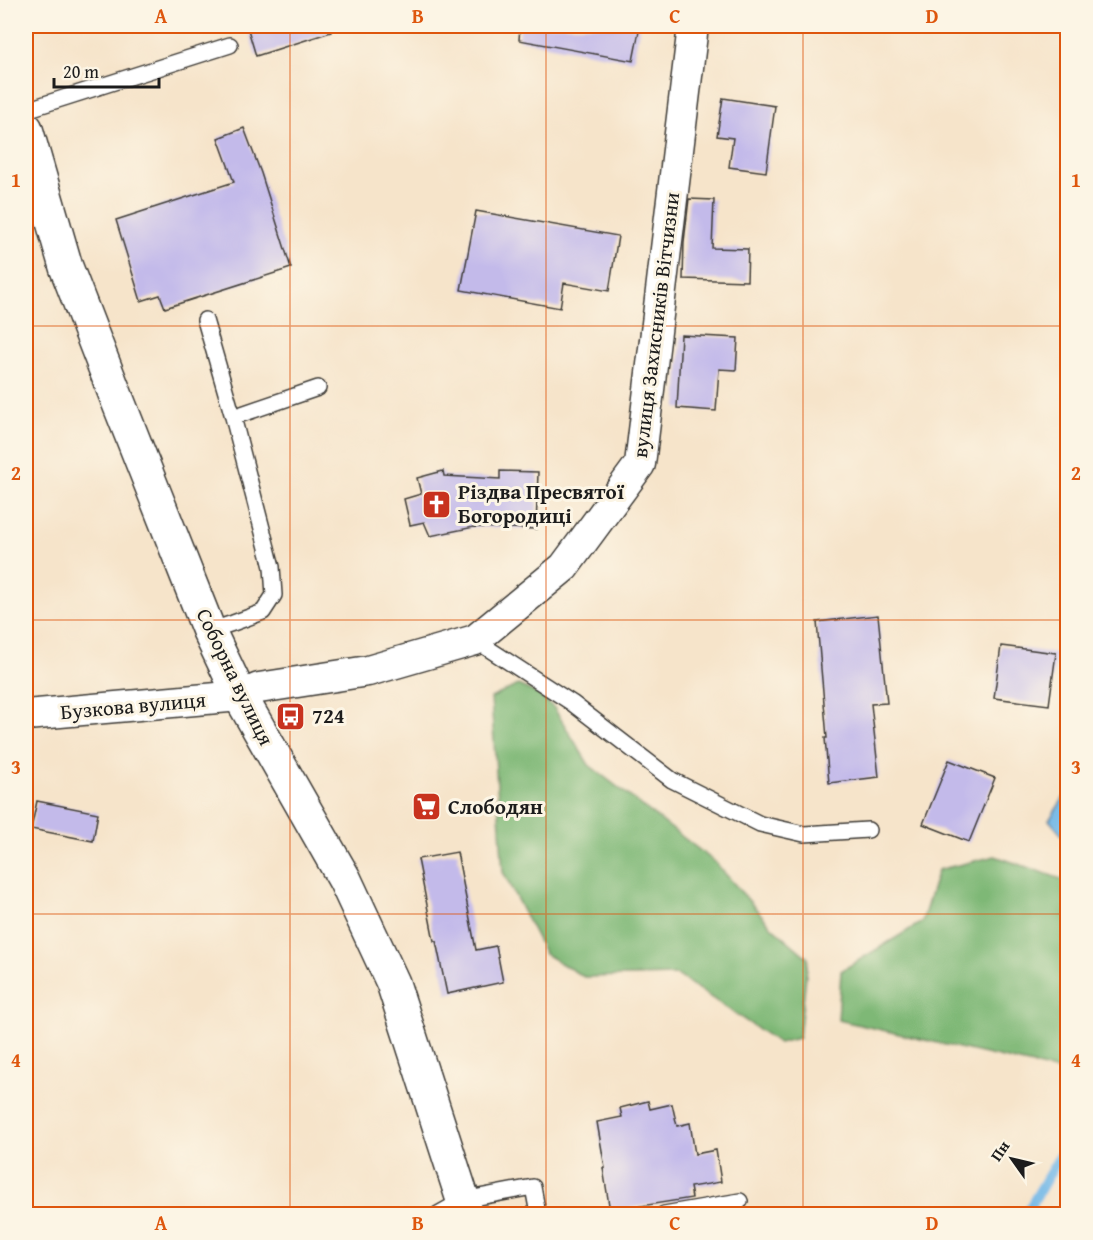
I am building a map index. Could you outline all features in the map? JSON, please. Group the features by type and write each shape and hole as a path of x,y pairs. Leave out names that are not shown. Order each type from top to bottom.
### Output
{"street":[{"name":"вулиця Захисників Вітчизни","path":"240,696 259,688 368,671 475,640 564,567 640,464 693,26"},
{"name":"Соборна вулиця","path":"26,129 66,267 209,630 240,696 345,880 393,983 456,1210"},
{"name":"Бузкова вулиця","path":"26,716 240,696"}],"lane":[{"path":"26,110 230,45"},
{"path":"205,320 272,567 274,595 263,612 209,630"},
{"path":"233,417 318,388"},
{"path":"475,640 572,703 672,780 760,824 804,834 868,830"},
{"path":"456,1210 533,1187 538,1215"},
{"path":"664,1215 740,1201"}],"green space":[{"path":"518,685 538,694 554,708 589,765 715,862 772,927 808,958 799,1038 779,1043 677,975 584,977 545,954 503,872 491,698"},
{"path":"995,856 1067,881 1067,1073 838,1020 841,971 922,922 938,870"}],"water":[{"path":"1067,793 1067,841 1049,820"}],"building":[{"path":"247,26 330,26 331,32 256,56"},
{"path":"520,26 640,26 633,61 519,40"},
{"path":"723,98 775,106 766,172 729,167 733,138 717,136"},
{"path":"244,128 291,268 165,308 160,295 141,301 116,220 234,182 218,138"},
{"path":"689,199 714,200 712,248 748,249 747,281 683,279"},
{"path":"476,211 618,236 609,291 564,283 560,308 461,290"},
{"path":"681,335 738,338 736,370 719,369 716,411 677,408"},
{"path":"443,471 444,476 500,479 500,471 538,472 536,529 474,527 430,536 424,522 410,525 404,499 421,494 417,478"},
{"path":"878,615 887,703 871,704 879,777 829,783 817,622"},
{"path":"1001,646 1056,653 1049,705 994,698"},
{"path":"949,760 995,778 969,842 923,824"},
{"path":"37,801 98,813 93,841 31,829"},
{"path":"457,852 476,950 496,946 503,982 447,994 418,859"},
{"path":"648,1101 650,1109 672,1104 677,1126 690,1123 695,1154 716,1150 721,1182 690,1187 692,1198 610,1211 597,1122 622,1117 620,1108"}],"waterway":[{"path":"1026,1214 1068,1142"}],"place":[{"name":"Різдва Пресвятої Богородиці","path":"437,504"},
{"name":"724","path":"291,716"},
{"name":"Слободян","path":"427,807"}]}
